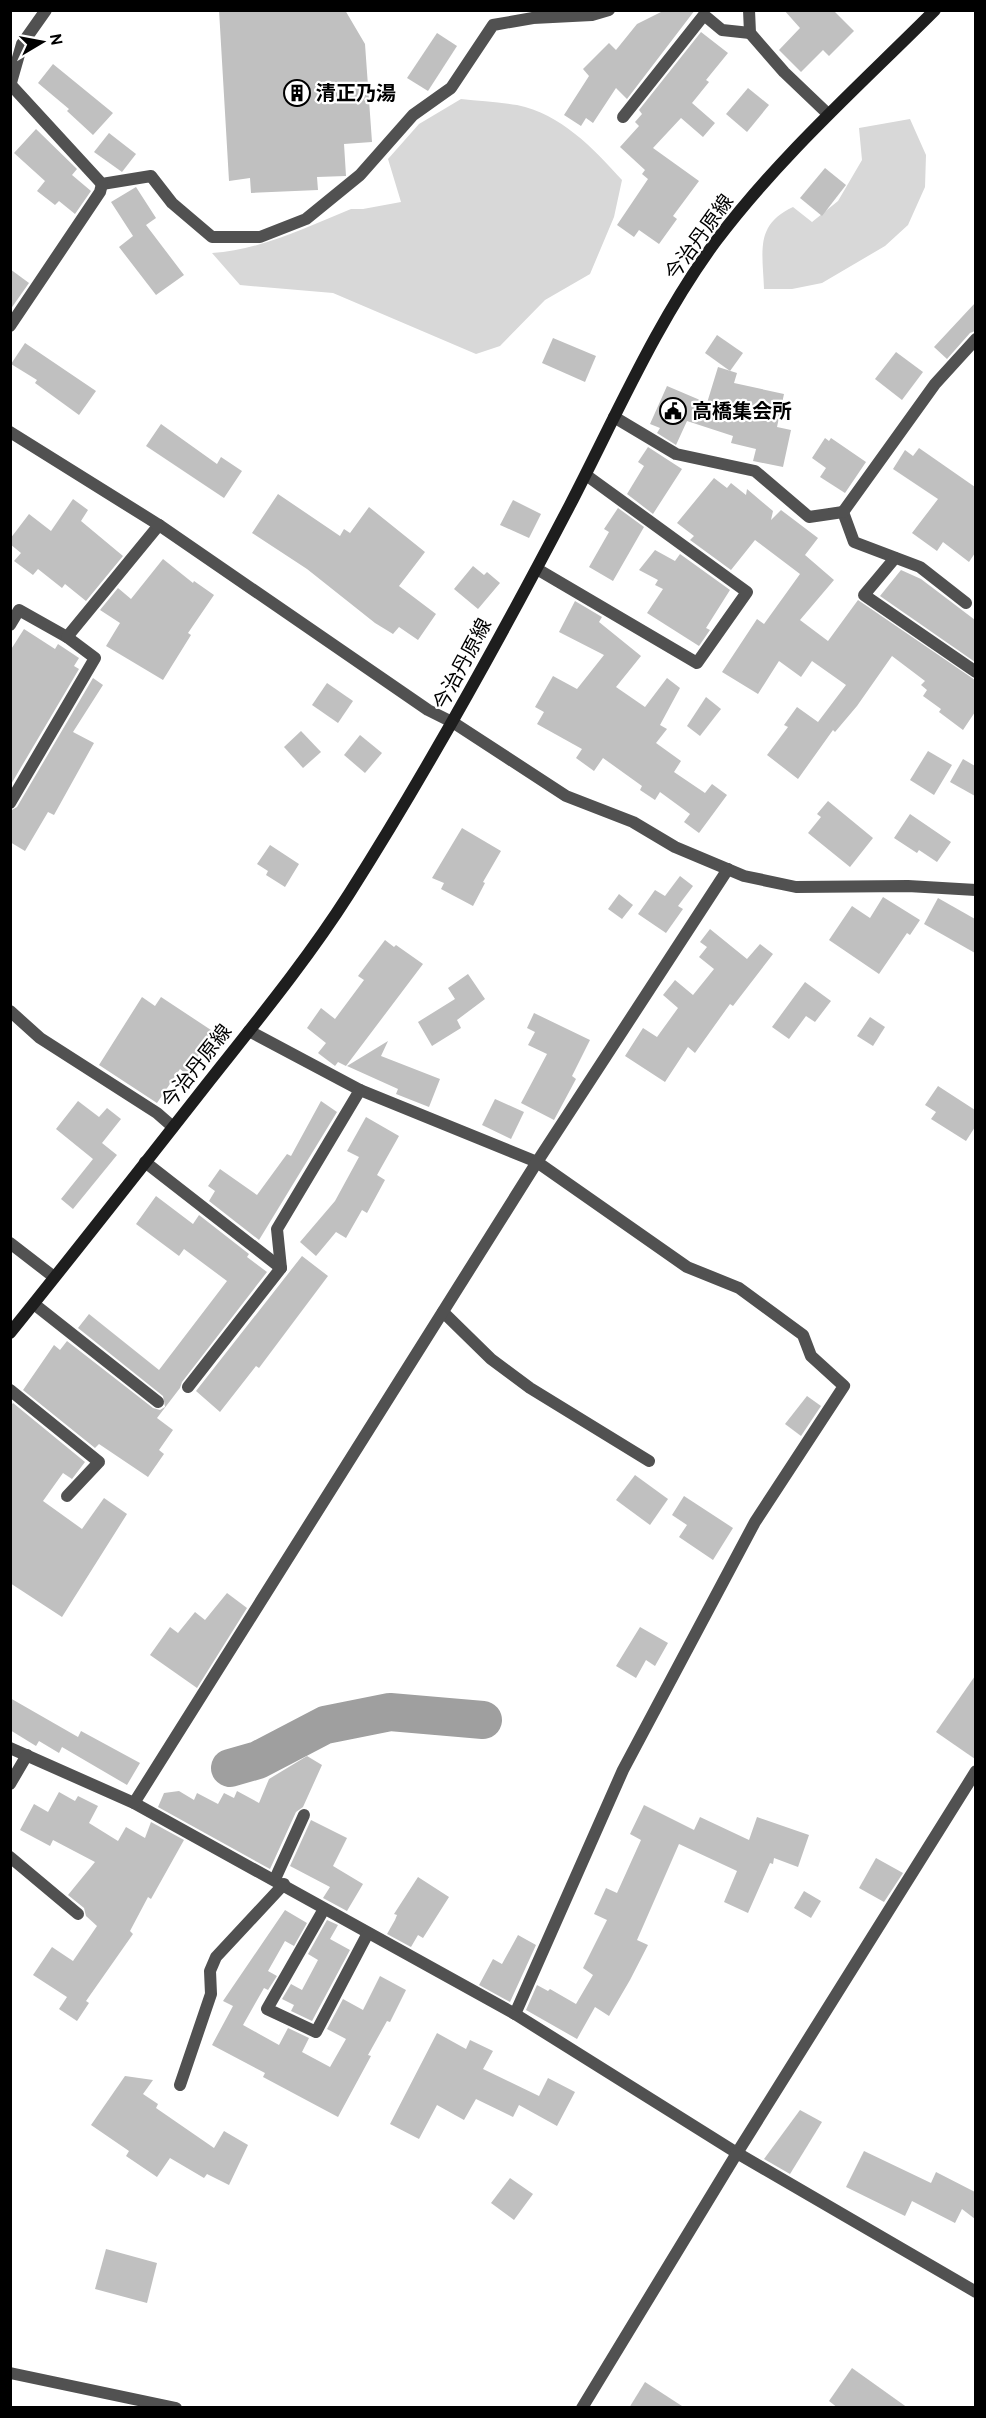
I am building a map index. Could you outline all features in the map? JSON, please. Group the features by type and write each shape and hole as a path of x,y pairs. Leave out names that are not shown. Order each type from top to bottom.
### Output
{"main road":[{"name":"今治丹原線","path":"10,1333 249,1031 342,904 453,723 537,569 614,417 680,297 714,243 774,172 828,114 934,10"}],"street":[{"path":"46,10 22,44 11,86 102,184"},
{"path":"102,184 151,176 172,203 212,237 260,237 306,219 360,175 413,115 451,88 493,25 533,18 592,15 609,10"},
{"path":"749,10 750,33"},
{"path":"623,117 704,15 722,30 750,33 828,114"},
{"path":"10,327 100,192 102,184"},
{"path":"614,417 676,454 755,471 809,517 843,512 935,384 975,339"},
{"path":"10,432 159,525 410,699 453,723 566,796 633,822 675,847 744,876 796,887 908,886 975,890"},
{"path":"537,569 697,663 747,592 586,475"},
{"path":"843,512 854,542 920,567 966,603"},
{"path":"67,637 159,525"},
{"path":"895,558 864,595 975,672"},
{"path":"10,625 19,610 67,637 95,658 10,803"},
{"path":"134,1803 537,1162 728,869"},
{"path":"10,1011 40,1038 157,1113 173,1127"},
{"path":"249,1031 360,1090 537,1162 687,1267 739,1288 803,1335 811,1356 844,1386 755,1522 623,1770 515,2014"},
{"path":"188,1387 281,1268 277,1229 360,1090"},
{"path":"145,1162 281,1268"},
{"path":"10,1243 54,1277"},
{"path":"34,1304 158,1402"},
{"path":"442,1312 491,1359 530,1388 649,1461"},
{"path":"10,1390 99,1462 67,1496"},
{"path":"10,1748 134,1803 280,1881 324,1909 515,2014 737,2153 975,2292"},
{"path":"10,1784 27,1755"},
{"path":"582,2408 737,2153 975,1771"},
{"path":"180,2085 211,1994 210,1971 216,1957 280,1881 304,1815"},
{"path":"10,1857 78,1914"},
{"path":"324,1909 267,2009 316,2032 368,1933"},
{"path":"10,2373 176,2408"}],"shaded area":[{"path":"461,99 517,105 548,116 588,145 622,180 614,217 590,274 545,300 500,346 476,354 333,293 240,285 212,253 266,243 351,209 401,202 388,159 419,124"},
{"path":"910,119 926,155 925,187 908,225 885,246 822,283 792,289 764,289 763,241 772,222 793,207 812,222 838,201 862,160 859,128"}],"building":[{"name":"清正乃湯","path":"219,10 345,10 365,44 372,142 344,144 346,176 317,177 318,190 251,193 250,178 229,181"},
{"path":"665,10 695,10 627,99 616,88 593,123 586,118 581,126 564,115 589,76 583,69 609,43 616,50 637,24"},
{"path":"784,10 833,10 854,31 829,56 823,50 801,72 779,50 800,28"},
{"path":"701,32 728,53 706,80 709,82 692,103 715,123 703,137 681,118 653,148 699,181 673,216 677,219 659,244 639,230 634,237 617,225 648,179 642,174 645,170 620,147 639,126 635,122 642,114 639,110"},
{"path":"437,33 457,46 428,91 407,78"},
{"path":"53,64 113,113 93,135 67,111 69,109 38,83"},
{"path":"748,88 769,105 747,132 726,114"},
{"path":"36,129 77,169 72,175 91,191 75,214 59,201 55,205 37,191 45,181 14,153"},
{"path":"109,133 136,154 122,172 94,152"},
{"path":"825,168 846,185 822,216 800,198"},
{"path":"136,187 156,218 146,225 184,275 156,295 119,247 133,236 111,202"},
{"path":"10,269 29,283 10,310"},
{"path":"975,303 975,331 970,333 947,359 934,347"},
{"path":"717,335 743,353 730,371 705,353"},
{"path":"553,338 596,356 585,382 542,363"},
{"path":"25,343 96,391 79,415 35,383 37,380 11,364"},
{"path":"896,352 923,372 902,400 875,379"},
{"path":"718,367 737,373 734,383 784,394 777,427 791,430 783,467 753,461 756,449 731,443 733,436 687,421 676,445 657,433 660,428 650,424 667,386 707,403"},
{"path":"161,424 217,464 221,457 242,471 224,498 146,446"},
{"path":"825,438 829,441 831,438 866,462 845,493 820,477 826,468 812,458"},
{"path":"648,447 682,469 653,514 627,494 644,466 638,462"},
{"path":"919,448 975,487 975,553 969,562 943,542 937,551 912,533 938,499 893,469 905,450 913,456"},
{"path":"714,478 727,488 731,483 746,495 747,489 773,511 771,520 781,510 818,538 805,555 834,580 800,620 828,641 858,600 975,680 975,712 963,730 939,712 941,709 923,696 927,690 921,685 925,681 892,656 857,706 835,732 833,730 798,779 767,755 788,727 784,725 797,707 818,722 846,685 812,661 801,677 779,661 758,694 722,672 757,619 764,624 800,574 755,540 731,570 690,540 694,536 677,523"},
{"path":"278,494 340,536 344,529 350,533 369,507 425,552 399,586 436,614 418,640 399,627 393,634 375,623 307,569 252,533"},
{"path":"73,499 88,510 81,521 123,556 86,601 65,584 62,588 38,569 33,575 14,561 21,553 10,544 10,539 29,514 51,531"},
{"path":"513,500 541,514 529,538 500,525"},
{"path":"618,508 644,527 613,581 589,567 609,532 604,529"},
{"path":"655,550 675,561 680,554 730,590 706,628 710,630 699,646 647,613 663,589 655,585 658,580 639,570"},
{"path":"163,559 193,583 194,581 214,595 188,633 191,635 163,680 106,646 120,623 100,610 118,588 131,599"},
{"path":"473,566 484,575 487,572 500,583 478,609 454,589"},
{"path":"901,570 921,579 975,620 975,662 880,596"},
{"path":"575,601 602,617 599,622 641,656 616,687 645,707 667,678 680,688 660,725 667,729 656,743 681,761 674,772 705,793 712,784 727,795 699,833 684,822 690,814 660,792 655,800 640,790 642,786 603,758 594,771 576,758 582,749 537,724 544,712 535,707 553,676 577,689 604,655 559,632"},
{"path":"24,629 55,649 58,644 79,658 74,666 79,669 10,786 10,651"},
{"path":"93,678 103,685 73,732 94,743 54,815 48,812 25,851 10,842 10,811 17,807"},
{"path":"327,683 353,701 338,723 312,705"},
{"path":"706,697 721,709 700,736 687,726"},
{"path":"301,731 321,752 303,768 284,747"},
{"path":"360,735 382,753 365,773 344,755"},
{"path":"928,751 952,765 934,795 910,780"},
{"path":"963,759 975,766 975,796 950,782"},
{"path":"828,801 873,838 850,867 808,833 821,817 817,814"},
{"path":"910,814 951,842 937,862 919,850 917,853 894,838"},
{"path":"462,828 501,851 483,882 485,883 473,906 441,889 444,883 432,878"},
{"path":"270,845 299,864 285,887 266,875 268,871 257,864"},
{"path":"680,876 693,886 678,906 683,909 666,933 638,914 655,890 665,896"},
{"path":"619,894 633,905 622,919 608,909"},
{"path":"883,897 920,920 910,935 907,933 879,974 829,940 852,906 870,918"},
{"path":"938,898 975,919 975,953 924,924"},
{"path":"710,929 747,959 760,944 773,954 733,1006 730,1004 695,1053 688,1047 665,1082 625,1056 643,1028 657,1037 678,1008 663,995 675,980 693,995 714,969 699,957 707,947 700,942"},
{"path":"385,940 423,964 346,1066 338,1062 335,1066 318,1053 326,1043 307,1028 321,1008 335,1019 364,980 358,976"},
{"path":"468,974 485,999 457,1020 461,1028 432,1046 418,1022 455,999 448,988"},
{"path":"805,982 831,1001 815,1022 806,1016 789,1039 772,1027"},
{"path":"142,997 155,1006 161,997 214,1032 186,1074 180,1069 157,1103 99,1065"},
{"path":"534,1013 590,1040 572,1076 576,1079 554,1120 521,1103 547,1054 528,1045 535,1032 527,1028"},
{"path":"870,1017 885,1027 873,1046 857,1036"},
{"path":"388,1041 381,1056 440,1079 429,1107 396,1094 398,1089 347,1066"},
{"path":"938,1086 975,1110 975,1127 966,1141 931,1119 936,1112 925,1105"},
{"path":"495,1099 524,1112 511,1139 482,1125"},
{"path":"78,1101 99,1117 107,1108 121,1119 102,1143 117,1155 73,1209 61,1199 93,1159 56,1129"},
{"path":"321,1101 337,1112 259,1240 209,1201 215,1191 208,1186 220,1169 257,1195 287,1154 291,1156"},
{"path":"366,1117 399,1136 377,1175 385,1180 367,1213 362,1210 346,1238 336,1232 316,1256 300,1242 335,1201 359,1157 347,1151"},
{"path":"156,1196 193,1224 199,1215 249,1254 247,1257 267,1272 157,1418 173,1430 159,1450 164,1454 148,1477 99,1444 95,1448 23,1390 54,1345 60,1350 67,1341 153,1408 160,1410 165,1407 163,1396 78,1328 89,1314 159,1370 227,1281 184,1249 179,1256 136,1224"},
{"path":"302,1256 328,1276 259,1368 256,1366 220,1412 196,1391"},
{"path":"807,1396 821,1406 801,1436 785,1424"},
{"path":"13,1403 85,1462 72,1479 63,1473 43,1501 82,1529 104,1498 127,1514 62,1617 10,1583 10,1407"},
{"path":"635,1475 668,1499 650,1525 616,1500"},
{"path":"684,1496 733,1528 713,1560 679,1537 687,1525 672,1515"},
{"path":"227,1593 247,1608 197,1688 150,1655 170,1627 178,1633 195,1612 205,1620"},
{"path":"640,1627 668,1643 655,1666 646,1660 636,1678 616,1666"},
{"path":"975,1676 975,1759 936,1732"},
{"path":"10,1698 78,1737 81,1731 140,1763 127,1785 62,1747 59,1753 39,1741 36,1746 10,1730"},
{"path":"307,1756 322,1765 303,1807 296,1812 270,1869 158,1807 164,1793 179,1791 194,1800 197,1793 218,1804 224,1793 234,1798 237,1791 259,1803 269,1779"},
{"path":"59,1792 75,1801 78,1796 98,1806 89,1823 118,1841 126,1827 145,1838 151,1822 184,1840 151,1899 148,1897 130,1931 133,1934 86,2001 89,2003 77,2021 59,2009 67,1997 33,1975 52,1947 73,1961 97,1926 86,1916 84,1908 68,1895 95,1862 53,1840 50,1846 20,1830 34,1804 48,1812"},
{"path":"644,1805 694,1830 700,1817 749,1840 757,1817 809,1835 798,1867 774,1858 773,1864 770,1863 748,1913 724,1902 737,1871 679,1844 637,1940 648,1945 630,1980 609,2016 595,2007 577,2039 526,2010 537,1985 548,1991 550,1989 576,2004 593,1975 583,1968 607,1920 594,1914 606,1888 617,1893 641,1840 630,1834"},
{"path":"311,1820 347,1838 333,1866 363,1884 347,1911 323,1898 330,1887 290,1866"},
{"path":"876,1858 903,1873 884,1902 859,1888"},
{"path":"418,1877 449,1897 423,1938 418,1935 411,1947 387,1934 397,1915 394,1914"},
{"path":"804,1891 821,1901 811,1918 794,1908"},
{"path":"285,1910 307,1923 294,1946 285,1941 268,1971 277,1976 268,1990 264,1988 243,2025 279,2045 288,2028 309,2038 302,2052 330,2067 346,2039 327,2029 343,1999 363,2010 380,1976 406,1990 390,2022 387,2021 368,2055 371,2056 338,2117 263,2077 265,2073 212,2045 233,2006 223,2001"},
{"path":"327,1920 338,1925 330,1939 350,1950 312,2021 291,2011 294,2005 282,1999 291,1984 302,1990 318,1960 308,1954"},
{"path":"518,1935 536,1945 510,2002 479,1985 493,1959 502,1964"},
{"path":"437,2033 466,2049 470,2040 493,2051 483,2069 539,2096 548,2078 575,2092 557,2126 519,2105 513,2117 476,2099 464,2120 437,2105 419,2139 390,2124"},
{"path":"125,2076 153,2080 143,2094 158,2104 156,2108 214,2148 224,2131 248,2145 229,2185 207,2174 204,2178 170,2158 157,2177 126,2156 129,2151 91,2125"},
{"path":"800,2110 822,2122 790,2174 764,2159"},
{"path":"864,2151 931,2183 936,2172 975,2192 975,2219 962,2209 955,2223 912,2201 905,2216 846,2187"},
{"path":"510,2178 533,2194 514,2220 491,2203"},
{"path":"106,2249 157,2263 147,2303 95,2289"},
{"path":"852,2368 908,2408 838,2408 829,2401"},
{"path":"645,2382 685,2408 629,2408"}],"waterway":[{"path":"230,1768 258,1760 325,1725 390,1712 483,1720"}],"place":[{"name":"清正乃湯","path":"297,93"},
{"name":"高橋集会所","path":"673,411"}]}
